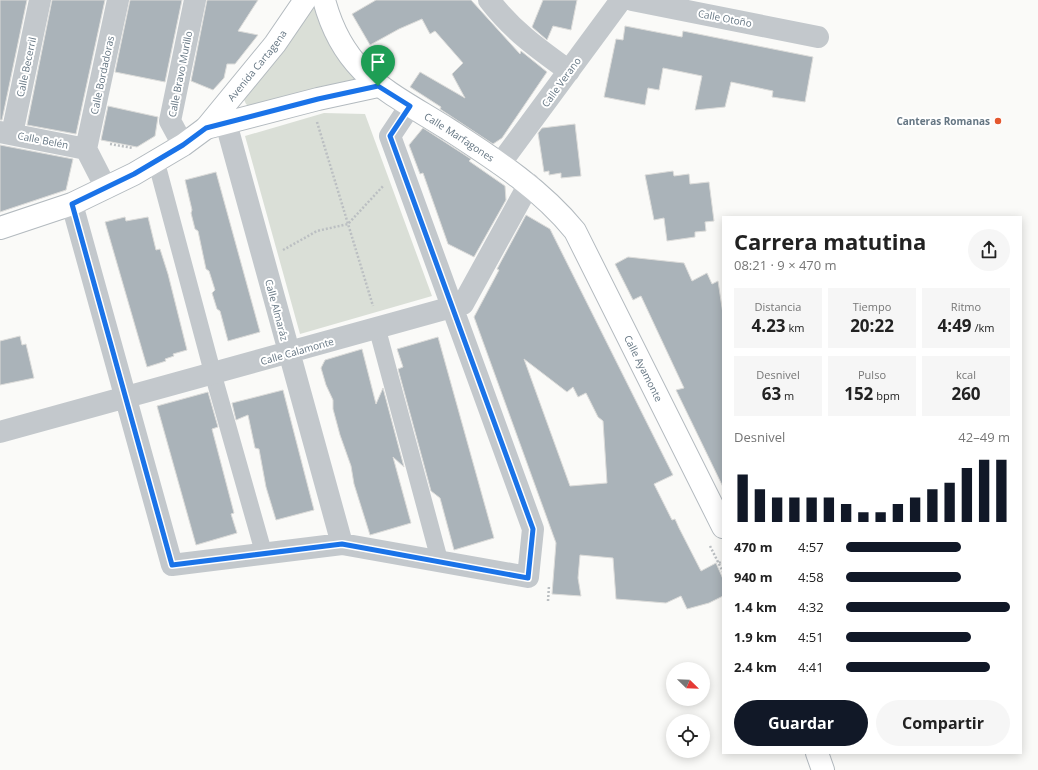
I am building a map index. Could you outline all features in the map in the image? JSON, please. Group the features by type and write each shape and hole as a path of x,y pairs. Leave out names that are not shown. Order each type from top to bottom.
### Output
{"main road":[{"name":"Avenida Cartagena","path":"216,126 244,81 275,44 305,0"},
{"name":"Calle Marfagones","path":"324,0 333,26 348,53 367,76 378,86 529,184 560,213"},
{"path":"244,81 242,95 246,104 252,109 265,112"},
{"name":"Avenida Cartagena","path":"0,228 72,204 106,188 216,126 265,112 378,86"},
{"name":"Calle Ayamonte","path":"560,213 575,231 586,252 722,525"},
{"path":"817,754 824,770"}],"street":[{"name":"Calle Becerril","path":"6,133 40,0"},
{"name":"Calle Bordadoras","path":"96,146 118,0"},
{"name":"Calle Bravo Murillo","path":"183,145 170,120 195,0"},
{"path":"489,0 503,18 527,41 569,70"},
{"name":"Calle Verano","path":"500,164 621,0"},
{"name":"Calle Otoño","path":"632,0 818,37"},
{"path":"72,204 172,565 342,544 528,578 533,529 390,136 410,106"},
{"name":"Calle Almaráz","path":"216,126 289,353 342,544"},
{"name":"Calle Belén","path":"6,133 96,146"},
{"path":"96,146 106,188"},
{"path":"156,161 213,374 264,554"},
{"name":"Calle Calamonte","path":"0,432 289,353 376,320 463,304 529,184"},
{"path":"376,320 440,562"}],"path":[{"path":"315,115 376,320"},
{"path":"96,146 134,149"},
{"path":"278,253 317,231 348,224 389,180"},
{"path":"548,601 550,579"}],"shaded area":[{"path":"305,0 324,0 378,86 252,109 246,104 242,95"},
{"path":"324,113 365,114 432,296 300,334 245,136"}],"building":[{"path":"0,0 27,0 2,120 0,120"},
{"path":"52,0 105,0 76,134 27,125"},
{"path":"130,0 182,0 165,82 115,72"},
{"path":"207,0 258,0 238,31 258,35 235,64 227,64 224,78 213,90 191,81"},
{"path":"376,0 471,0 520,54 521,51 547,72 502,138 493,144 410,87 420,72 465,98 452,74 463,63 435,31 430,34 422,19 399,29 370,45 352,14"},
{"path":"543,0 577,0 571,30 553,26 547,40 532,27"},
{"path":"625,26 682,37 683,31 813,57 805,102 772,97 773,91 731,82 725,107 695,110 702,76 663,68 659,90 648,88 645,105 604,97 616,39 623,40"},
{"path":"108,106 158,117 155,136 137,147 101,140"},
{"path":"575,124 581,176 561,178 561,173 549,175 549,171 544,172 538,133 542,128"},
{"path":"423,128 471,159 469,161 505,186 506,200 474,257 448,244 423,173 420,174 409,145"},
{"path":"0,145 73,159 66,190 0,212"},
{"path":"673,171 674,176 689,174 690,184 709,182 714,221 705,222 706,231 695,232 695,237 667,241 664,218 654,220 645,175"},
{"path":"216,172 260,332 228,341 220,311 217,309 212,293 215,290 209,271 206,269 198,231 195,229 185,180"},
{"path":"526,215 550,229 673,475 654,484 672,520 675,519 701,571 716,563 722,577 722,596 709,603 687,609 681,596 666,603 616,599 613,558 580,555 578,578 581,596 552,594 556,543 474,317 499,270 497,269","holes":["524,359 567,392 573,387 578,397 586,393 598,417 603,421 607,483 570,486"]},
{"path":"125,217 126,221 148,217 156,250 160,249 168,274 187,350 173,354 174,356 165,359 166,361 147,367 105,222"},
{"path":"628,257 684,263 692,281 707,273 712,284 718,281 722,307 722,485 676,390 684,388 641,296 633,300 615,264"},
{"path":"20,336 22,345 26,344 34,378 0,385 0,341"},
{"path":"438,337 494,538 454,550 440,498 431,491 398,369 403,367 397,349"},
{"path":"362,349 376,404 383,388 404,467 393,457 411,523 370,535 354,484 351,466 340,435 333,409 333,400 326,385 321,368 325,360"},
{"path":"283,390 314,510 276,520 266,487 259,449 255,448 248,415 236,420 232,403"},
{"path":"208,392 218,427 212,429 234,513 231,514 237,533 196,545 157,406"}],"place":[{"name":"Canteras Romanas","path":"998,121"}],"route":[{"path":"378,86 410,106 390,136 533,529 528,578 342,544 172,565 72,204 134,174 183,145 206,128 318,99 378,86"}]}
